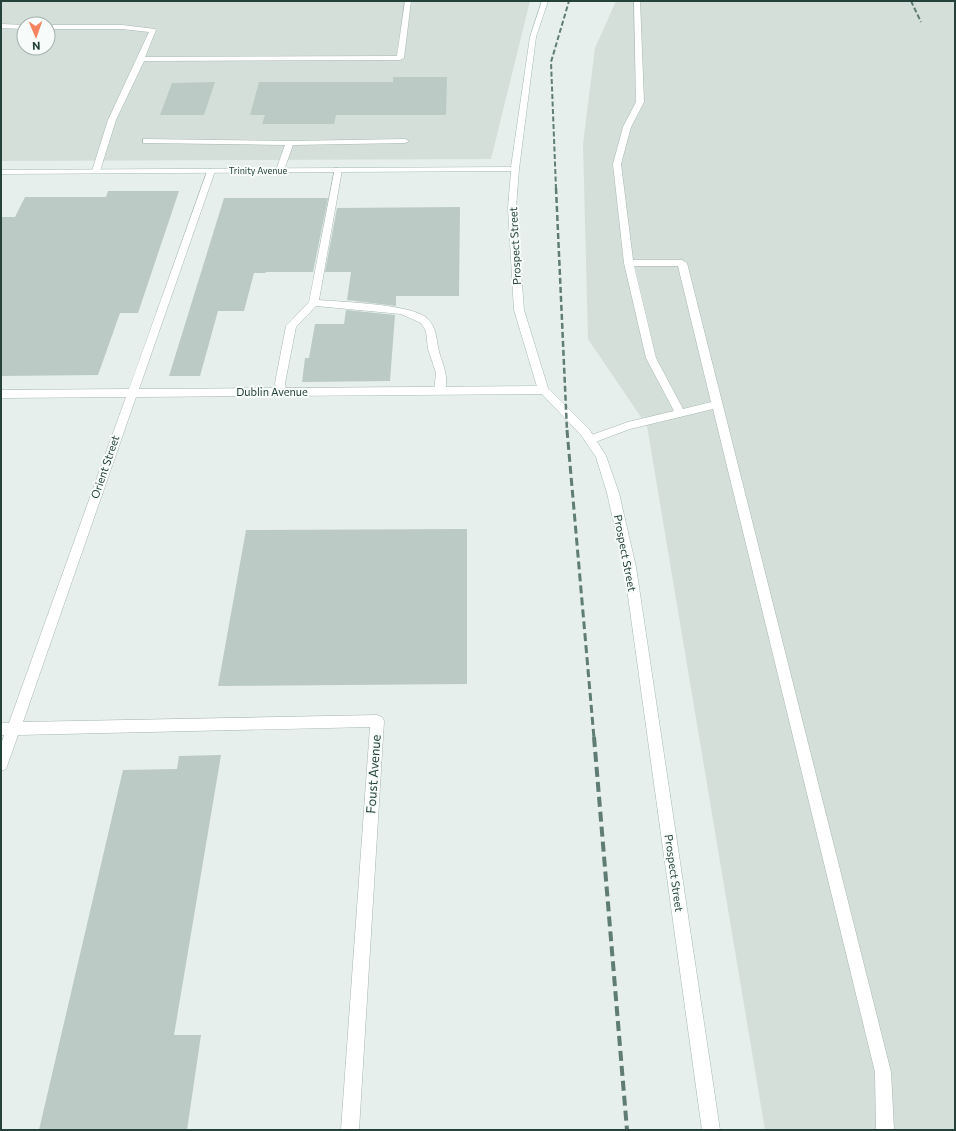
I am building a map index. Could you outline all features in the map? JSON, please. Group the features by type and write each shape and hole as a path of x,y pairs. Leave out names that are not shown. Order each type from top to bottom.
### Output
{"street":[{"path":"141,59 400,58 408,1"},
{"name":"Prospect Street","path":"544,1 533,37 515,169 512,208 519,310 543,390 585,432 601,456 613,492 630,567 711,1130"},
{"path":"637,1 640,102 627,127 617,164 629,263 651,358 680,413"},
{"path":"1,26 16,27"},
{"path":"56,27 122,27 154,30 112,120 96,171"},
{"path":"146,141 290,143 405,141"},
{"path":"280,170 290,143"},
{"name":"Trinity Avenue","path":"1,172 515,169"},
{"path":"281,392 280,383 291,326 314,303 338,170"},
{"name":"Orient Street","path":"1,764 7,729 211,171"},
{"path":"629,263 682,263 883,1072 885,1130"},
{"path":"314,303 402,311 425,321 431,331 433,349 440,373 439,391"},
{"name":"Dublin Avenue","path":"1,394 543,390"},
{"path":"590,440 628,426 717,404"},
{"name":"Foust Avenue","path":"7,729 377,721 350,1130"}],"shaded area":[{"path":"1,1 530,1 491,159 1,161"},
{"path":"616,1 955,1 955,1130 765,1130 647,426 588,339 583,144 595,48"}],"building":[{"path":"393,77 447,77 446,115 336,115 334,124 262,124 265,115 250,115 259,82 393,82"},
{"path":"215,82 204,115 160,115 172,83"},
{"path":"108,191 179,191 138,313 120,313 98,375 1,376 1,217 15,217 25,197 106,197"},
{"path":"224,198 328,198 313,272 254,273 244,311 218,311 200,376 169,376"},
{"path":"460,207 459,296 396,296 396,306 347,300 351,272 325,272 337,208"},
{"path":"346,310 395,315 390,381 302,382 305,358 309,358 315,324 344,324"},
{"path":"467,529 467,684 218,686 246,530"},
{"path":"221,755 174,1035 201,1035 187,1130 39,1130 123,770 177,769 179,756"}],"railway":[{"path":"556,189 551,62 569,1"},
{"path":"911,1 921,22"},
{"path":"556,188 567,431"},
{"path":"567,430 594,738"},
{"path":"594,737 627,1130"}]}
